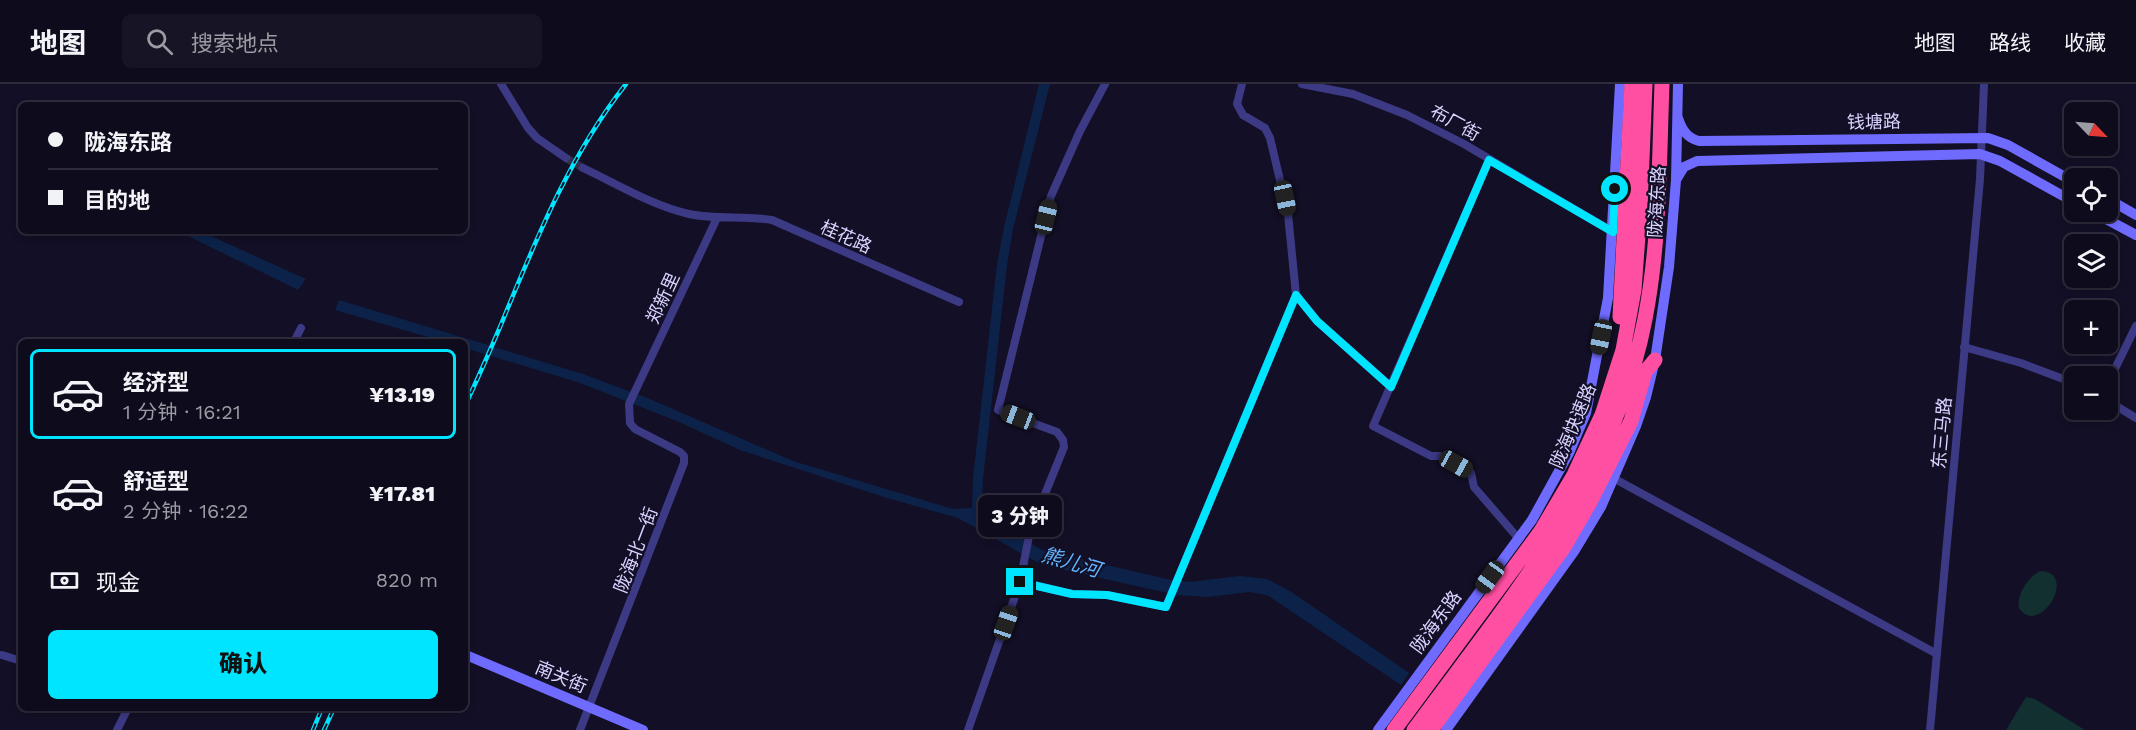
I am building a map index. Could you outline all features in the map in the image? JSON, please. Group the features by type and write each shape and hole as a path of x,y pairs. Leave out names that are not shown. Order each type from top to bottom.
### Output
{"highway":[{"path":"1609,396 1606,382 1621,309 1632,84"},
{"name":"陇海快速路","path":"1394,730 1541,531 1579,466 1609,396 1623,350 1634,290 1645,84"},
{"name":"陇海快速路","path":"1414,730 1553,539 1585,483 1619,410 1632,375 1649,296 1655,236 1662,84"},
{"path":"1431,730 1572,533 1631,421 1645,372 1655,360"}],"street":[{"path":"501,84 528,128 537,138 566,158"},
{"path":"968,730 1020,582 1030,531 1064,447 1063,440 1057,432 998,410 1051,196 1080,131 1105,84"},
{"path":"1020,582 1072,594 1107,595 1166,607 1296,295 1288,214 1275,159 1265,128 1243,115 1237,104 1242,84"},
{"name":"布厂街","path":"1302,84 1353,94 1385,105 1428,125 1613,232"},
{"name":"陇海东路","path":"1378,730 1518,538 1548,493 1569,453 1586,413 1606,316 1613,232 1620,84"},
{"name":"陇海东路","path":"1446,730 1575,550 1601,507 1615,479 1646,397 1655,360 1669,267 1676,180 1678,84"},
{"name":"东三马路","path":"1930,730 1980,179 1984,84"},
{"name":"钱塘路","path":"1677,115 1685,133 1693,140 1699,141 1988,138 2008,145 2064,176"},
{"name":"钱塘路","path":"1676,180 1684,167 1706,161 1980,154 2000,161 2064,196"},
{"path":"1489,160 1373,426 1431,456 1440,456 1471,473 1474,487 1518,538"},
{"name":"桂花路","path":"583,168 668,208 717,218 772,220 959,302"},
{"path":"2118,205 2136,215"},
{"name":"郑新里","path":"629,404 717,218"},
{"path":"2112,222 2136,235"},
{"path":"1296,295 1317,321 1391,387"},
{"path":"2116,366 2136,327"},
{"path":"296,339 301,328"},
{"path":"1964,347 2064,378"},
{"name":"陇海北一街","path":"580,730 684,464 684,456 680,452 635,429 630,423 629,404"},
{"path":"2118,407 2136,418"},
{"path":"1615,479 1937,654"},
{"path":"2,655 18,660"},
{"name":"南关街","path":"468,656 643,730"},
{"path":"117,730 126,711"}],"green space":[{"path":"2041,571 2052,574 2056,582 2056,591 2052,602 2045,610 2036,615 2027,615 2019,608 2019,597 2028,581"},
{"path":"2026,697 2035,699 2085,730 2006,730"}],"water":[{"name":"熊儿河","path":"1039,84 1050,84 1013,229 1007,265 983,479 982,508 986,519 1042,550 1171,580 1189,582 1240,576 1267,579 1293,593 1409,673 1401,685 1267,595 1250,592 1207,597 1177,595 1042,565 958,518 887,498 740,450 679,422 580,383 468,349 468,339 583,374 645,397 793,461 953,509 972,508 973,478 997,264"},
{"path":"184,234 207,234 306,279 298,290"},
{"path":"339,300 468,339 435,339 335,310"}],"tunnel":[{"path":"566,158 583,168"}],"railway":[{"path":"468,399 540,232 570,170 587,140 626,84"},
{"path":"313,730 321,711"},
{"path":"324,730 333,711"}],"route":[{"path":"1020,582 1072,594 1107,595 1166,607 1296,295 1317,321 1391,387 1489,160 1613,232 1615,189"}]}
